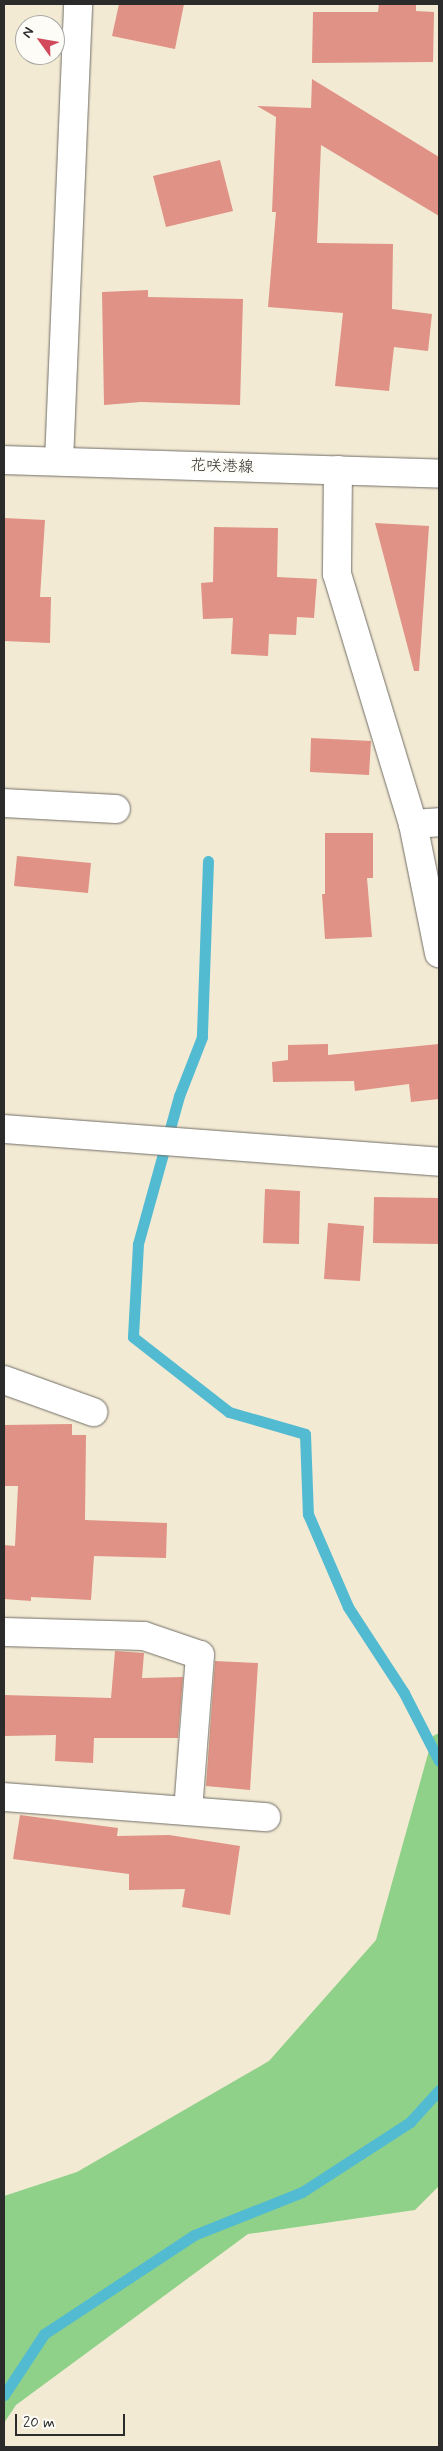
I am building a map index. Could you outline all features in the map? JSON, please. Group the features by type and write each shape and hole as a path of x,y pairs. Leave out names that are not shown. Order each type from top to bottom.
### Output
{"street":[{"path":"59,461 78,4"},
{"name":"花咲港線","path":"4,460 439,474"},
{"path":"338,470 337,574 426,823 439,954"},
{"path":"4,803 116,809"},
{"path":"4,1129 439,1162"},
{"path":"4,1380 94,1412"},
{"path":"4,1632 144,1636 200,1655 188,1811"},
{"path":"4,1797 266,1817"}],"green space":[{"path":"439,1733 439,2186 415,2210 248,2234 16,2405 4,2423 4,2196 77,2172 269,2061 376,1940 433,1736"}],"building":[{"path":"119,4 184,4 175,49 112,36"},
{"path":"379,4 416,4 416,11 434,12 433,62 312,63 313,12 378,12"},
{"path":"312,79 439,157 439,216 321,145 317,243 393,244 392,309 432,314 428,351 394,347 389,391 335,386 343,313 268,307 276,212 272,212 276,117 257,106 311,108"},
{"path":"220,160 233,211 166,227 153,176"},
{"path":"148,290 148,297 243,299 240,405 141,402 104,405 102,292"},
{"path":"4,518 45,520 40,597 51,597 50,643 4,641"},
{"path":"375,523 429,526 419,671 414,671"},
{"path":"214,527 278,528 277,577 317,579 314,618 297,617 296,635 269,634 268,656 231,654 233,618 203,619 201,583 213,582"},
{"path":"311,738 371,741 369,775 310,772"},
{"path":"325,833 373,833 373,878 367,878 372,937 325,939 322,894 325,894"},
{"path":"17,856 91,863 88,893 14,886"},
{"path":"328,1044 328,1055 439,1044 439,1099 411,1102 409,1084 355,1091 354,1081 273,1082 272,1062 288,1060 288,1045"},
{"path":"265,1189 300,1191 299,1244 263,1243"},
{"path":"374,1197 439,1198 439,1244 373,1243"},
{"path":"328,1223 364,1226 360,1281 324,1279"},
{"path":"72,1424 72,1435 86,1435 85,1520 167,1523 166,1558 94,1556 91,1600 31,1597 31,1601 4,1599 4,1545 15,1546 18,1486 4,1486 4,1425"},
{"path":"115,1651 144,1653 142,1678 183,1677 178,1738 94,1738 93,1763 55,1761 56,1735 4,1736 4,1695 111,1698"},
{"path":"215,1661 258,1663 250,1790 206,1786"},
{"path":"20,1815 118,1828 117,1836 169,1835 240,1846 230,1915 182,1907 185,1889 129,1890 129,1874 13,1859"}],"waterway":[{"path":"208,861 202,1037 179,1096 138,1244 133,1337 229,1412 305,1434 308,1514 348,1607 404,1693 439,1761"},
{"path":"4,2395 44,2334 194,2235 302,2192 410,2122 439,2090"}]}
